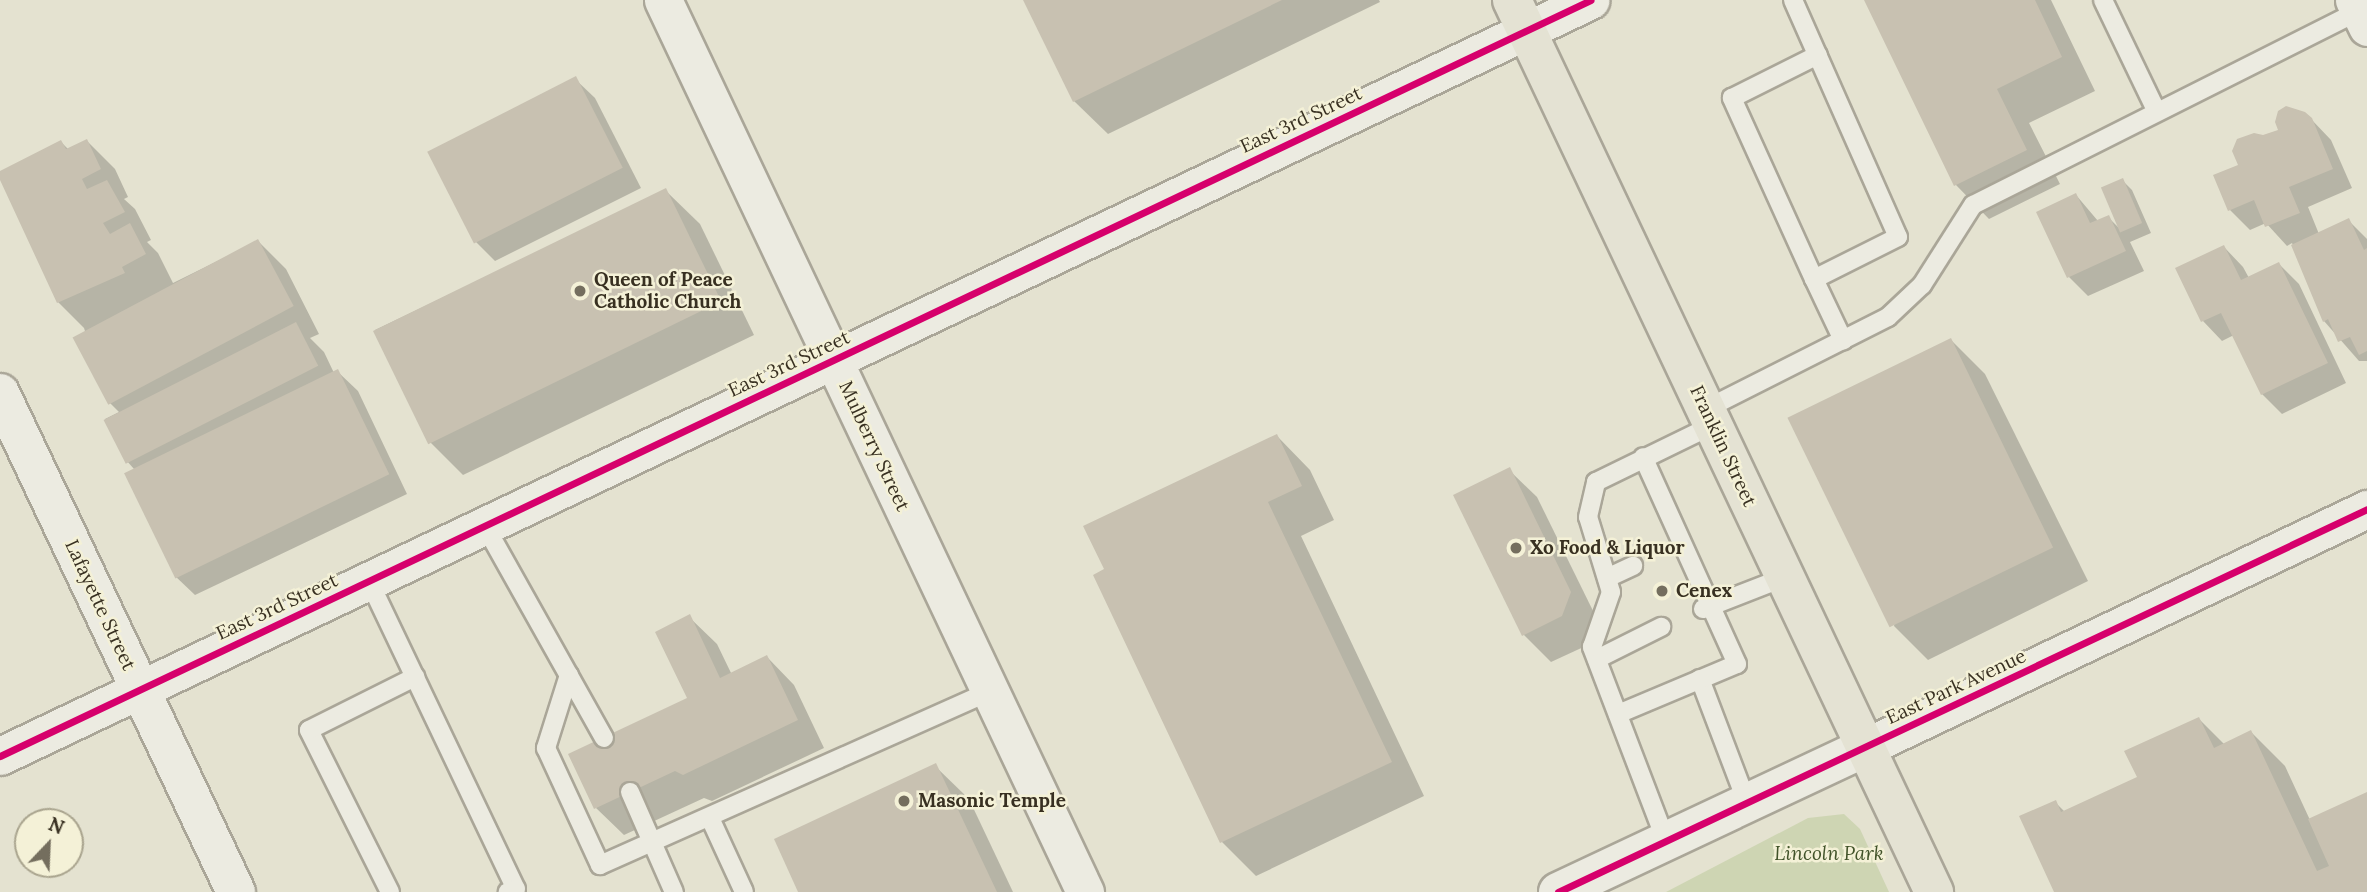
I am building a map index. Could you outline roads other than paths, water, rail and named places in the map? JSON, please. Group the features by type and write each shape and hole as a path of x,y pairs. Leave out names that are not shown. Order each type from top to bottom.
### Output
{"main road":[{"name":"Franklin Street","path":"1519,15 1934,892"}],"street":[{"name":"Mulberry Street","path":"663,0 1085,892"},
{"name":"East 3rd Street","path":"0,756 833,360 1519,15 1591,0"},
{"name":"Lafayette Street","path":"0,393 236,892"},
{"name":"East Park Avenue","path":"1558,892 2367,509"}],"lane":[{"path":"1793,0 1898,237 1814,279"},
{"path":"2104,0 2157,112"},
{"path":"1666,841 1592,647 1611,592 1588,517 1596,482 1843,340 1888,317 1922,285 1973,205 2360,13"},
{"path":"1818,55 1732,98 1843,340"},
{"path":"1618,714 1737,664 1678,545 1643,457"},
{"path":"485,526 604,738"},
{"path":"1607,578 1633,566"},
{"path":"1707,607 1785,577"},
{"path":"369,580 514,891"},
{"path":"1597,659 1661,627"},
{"path":"569,675 546,748 600,865 990,691"},
{"path":"390,892 309,730 415,677"},
{"path":"1700,679 1747,803"},
{"path":"630,792 674,892"},
{"path":"710,818 744,892"}],"place":[{"name":"Queen of Peace Catholic Church","path":"580,291"},
{"name":"Xo Food & Liquor","path":"1516,548"},
{"name":"Cenex","path":"1662,591"},
{"name":"Masonic Temple","path":"904,801"}],"park label":[{"name":"Lincoln Park","path":"1829,854"}]}
